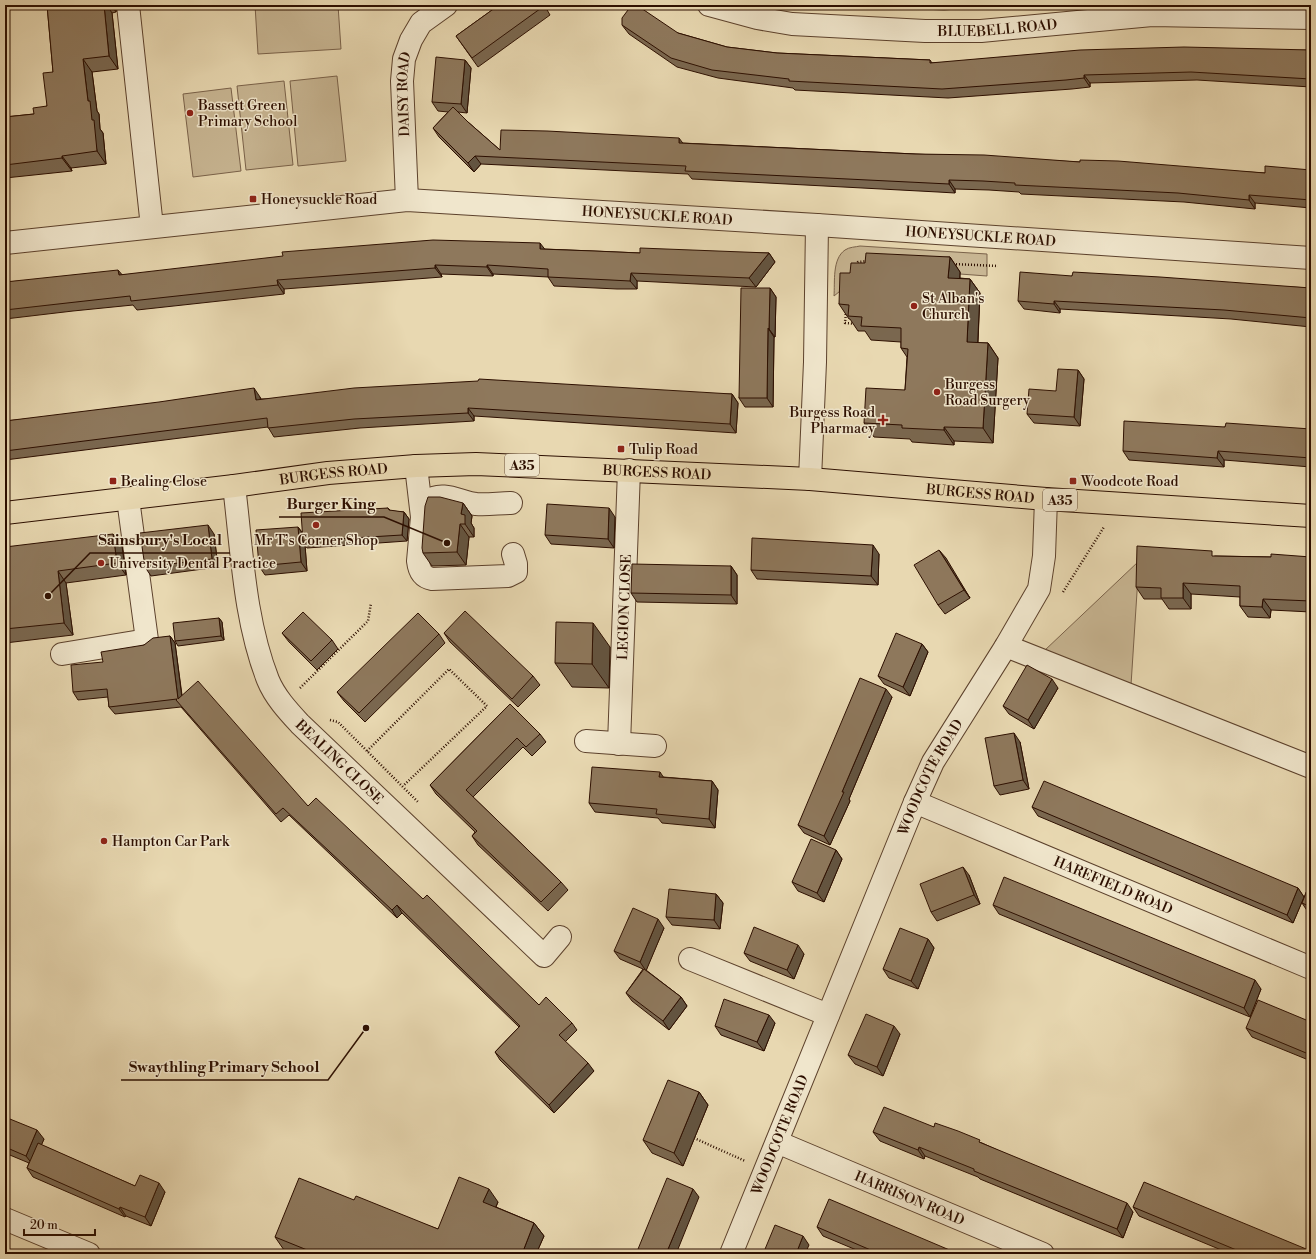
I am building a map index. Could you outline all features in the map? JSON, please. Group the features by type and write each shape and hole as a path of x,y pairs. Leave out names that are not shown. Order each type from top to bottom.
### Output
{"main road":[{"name":"BURGESS ROAD","path":"5,513 234,486 328,473 416,466 483,464 810,479 1046,499 1311,516"}],"street":[{"path":"128,5 152,227"},
{"name":"DAISY ROAD","path":"407,200 402,81 404,59 411,40 421,23 446,5"},
{"name":"BLUEBELL ROAD","path":"709,5 757,18 792,24 925,31 980,31 1152,15 1311,18"},
{"name":"HONEYSUCKLE ROAD","path":"5,243 407,200 817,225 1311,258"},
{"path":"810,479 815,362 817,225"},
{"path":"416,466 422,517 418,561 420,572 428,578 436,580 513,574 516,568 512,554"},
{"name":"LEGION CLOSE","path":"619,744 629,470"},
{"name":"BEALING CLOSE","path":"234,486 248,603 259,650 269,681 283,705 300,724 544,956 560,937"},
{"path":"422,517 427,501 445,496 476,504 511,503"},
{"path":"62,654 147,640 128,499"},
{"name":"WOODCOTE ROAD","path":"730,1254 915,802 933,762 1006,646 1039,589 1044,556 1046,499"},
{"path":"1006,646 1311,767"},
{"path":"586,741 655,746"},
{"name":"HAREFIELD ROAD","path":"915,802 1311,968"},
{"path":"690,959 828,1015"},
{"name":"HARRISON ROAD","path":"777,1142 1043,1254"},
{"path":"5,1219 89,1254"}],"path":[{"path":"853,269 858,262 871,261"},
{"path":"951,264 998,266"},
{"path":"846,308 845,323 858,324"},
{"path":"1062,593 1104,526 1106,503"},
{"path":"283,705 368,621 371,603"},
{"path":"367,751 449,669 487,706 403,786"},
{"path":"694,1138 765,1171"}],"shaded area":[{"path":"255,5 338,5 341,49 258,54"},
{"path":"838,5 1007,5 944,10"},
{"path":"337,76 346,161 298,166 290,81"},
{"path":"284,81 293,165 246,170 237,86"},
{"path":"231,88 241,171 193,177 183,94"},
{"path":"860,246 987,254 987,276 960,274 960,272 845,287 834,296 835,271 838,259 845,250"},
{"path":"1139,561 1131,685 1044,651"}],"building":[{"path":"47,5 104,5 109,56 83,59 88,101 90,101 92,120 94,120 97,151 62,156 62,158 5,165 5,117 34,114 33,108 47,106 43,73 53,72"},
{"path":"499,5 544,6 472,58 456,36"},
{"path":"631,6 638,6 678,33 727,47 777,53 930,60 930,63 1080,50 1184,47 1311,50 1311,79 1191,72 1084,75 1084,78 1066,80 942,89 789,81 789,79 712,70 671,58 622,25 622,18"},
{"path":"436,57 465,60 461,104 432,102"},
{"path":"453,107 500,150 501,130 679,138 679,143 915,154 984,155 1080,162 1080,160 1118,161 1265,173 1265,166 1311,170 1311,200 1249,195 1249,200 1178,193 1015,185 1015,183 983,181 949,180 949,184 685,171 686,166 475,156 468,163 433,128"},
{"path":"433,240 540,243 540,249 640,253 640,248 769,253 749,278 631,273 630,281 548,277 548,269 487,265 487,267 435,265 435,268 277,280 278,285 131,301 130,296 5,310 5,282 118,270 119,275 283,256 282,252"},
{"path":"866,253 950,257 948,278 970,279 967,342 988,343 983,428 944,427 944,430 902,428 902,425 864,423 866,388 905,390 908,349 901,348 901,328 861,326 862,317 848,316 849,305 839,304 840,273 850,273 851,263 865,263"},
{"path":"1020,272 1072,276 1073,272 1311,288 1311,318 1224,310 1054,301 1054,304 1018,301"},
{"path":"741,288 770,288 767,398 739,398"},
{"path":"1058,369 1078,370 1074,417 1027,414 1029,389 1056,391"},
{"path":"479,379 732,394 730,424 468,408 468,413 354,419 268,428 267,418 5,451 5,421 159,402 254,388 256,400 354,388 478,381"},
{"path":"1124,421 1225,427 1226,423 1311,429 1311,458 1218,451 1217,458 1123,451"},
{"path":"428,497 440,497 463,503 461,514 465,515 465,524 460,524 457,552 423,553 422,548 425,506"},
{"path":"547,504 609,508 608,539 545,535"},
{"path":"388,508 389,510 404,512 402,535 303,541 301,513"},
{"path":"208,525 212,559 145,567 140,533"},
{"path":"298,527 301,562 259,566 256,530"},
{"path":"113,534 117,563 58,571 64,623 5,629 5,547"},
{"path":"752,538 873,545 871,576 751,570"},
{"path":"1137,546 1212,551 1212,556 1271,557 1271,554 1311,557 1311,601 1263,599 1262,607 1240,606 1240,586 1183,583 1183,598 1161,598 1161,588 1136,587"},
{"path":"939,550 964,590 938,605 914,565"},
{"path":"632,564 731,566 731,595 631,593"},
{"path":"465,611 533,676 512,699 444,633"},
{"path":"303,612 332,640 311,661 282,633"},
{"path":"418,613 439,634 359,713 337,692"},
{"path":"219,618 221,636 175,641 173,623"},
{"path":"556,622 593,623 592,664 555,663"},
{"path":"896,633 922,644 903,687 878,676"},
{"path":"170,636 178,699 198,681 308,806 316,798 423,899 427,895 539,1005 546,997 572,1023 559,1035 588,1063 549,1105 495,1052 520,1026 397,905 392,910 283,808 276,814 176,700 177,699 109,707 107,689 73,692 71,665 103,662 101,652 144,645 153,638"},
{"path":"1027,665 1052,679 1028,720 1003,706"},
{"path":"860,678 886,689 842,792 844,792 824,836 798,825"},
{"path":"510,704 540,734 526,747 517,738 466,790 561,882 541,902 472,836 477,831 430,785"},
{"path":"1014,733 1023,780 994,786 985,738"},
{"path":"592,767 660,772 659,777 712,781 709,819 656,814 657,809 589,803"},
{"path":"1044,781 1298,888 1287,915 1032,807"},
{"path":"811,839 836,850 817,893 792,882"},
{"path":"963,867 974,895 931,912 920,884"},
{"path":"1004,877 1255,980 1244,1008 993,905"},
{"path":"1311,880 1311,907 1302,903"},
{"path":"669,889 716,894 714,920 666,917"},
{"path":"633,908 658,919 640,962 614,951"},
{"path":"754,927 798,945 787,970 744,953"},
{"path":"900,928 928,939 911,981 883,969"},
{"path":"644,969 681,997 663,1021 626,993"},
{"path":"724,999 769,1015 757,1042 715,1026"},
{"path":"1258,1000 1311,1022 1311,1055 1246,1028"},
{"path":"866,1014 894,1026 877,1067 848,1055"},
{"path":"668,1080 699,1092 674,1153 643,1140"},
{"path":"884,1107 934,1127 935,1123 958,1131 980,1140 979,1142 1127,1203 1117,1229 919,1147 918,1150 873,1132"},
{"path":"5,1117 37,1130 26,1156 5,1147"},
{"path":"38,1143 135,1186 140,1175 159,1183 145,1217 120,1207 119,1209 27,1168"},
{"path":"459,1177 489,1189 483,1202 534,1223 522,1254 317,1254 275,1237 299,1178 354,1200 356,1196 438,1229"},
{"path":"667,1178 693,1189 666,1254 636,1254"},
{"path":"1144,1182 1311,1251 1311,1254 1246,1254 1133,1207"},
{"path":"829,1199 959,1254 880,1254 817,1227"},
{"path":"775,1225 803,1236 796,1254 763,1254"}],"place":[{"name":"Bassett Green Primary School","path":"190,113"},
{"name":"Honeysuckle Road","path":"253,199"},
{"name":"St Alban's Church","path":"914,306"},
{"name":"Burgess Road Surgery","path":"937,392"},
{"name":"Burgess Road Pharmacy","path":"883,420"},
{"name":"Tulip Road","path":"621,449"},
{"name":"Bealing Close","path":"113,481"},
{"name":"Woodcote Road","path":"1073,481"},
{"name":"Mr T’s Corner Shop","path":"316,525"},
{"name":"Burger King","path":"447,543"},
{"name":"University Dental Practice","path":"101,563"},
{"name":"Sainsbury's Local","path":"48,596"},
{"name":"Hampton Car Park","path":"104,841"},
{"name":"Swaythling Primary School","path":"366,1028"}]}
